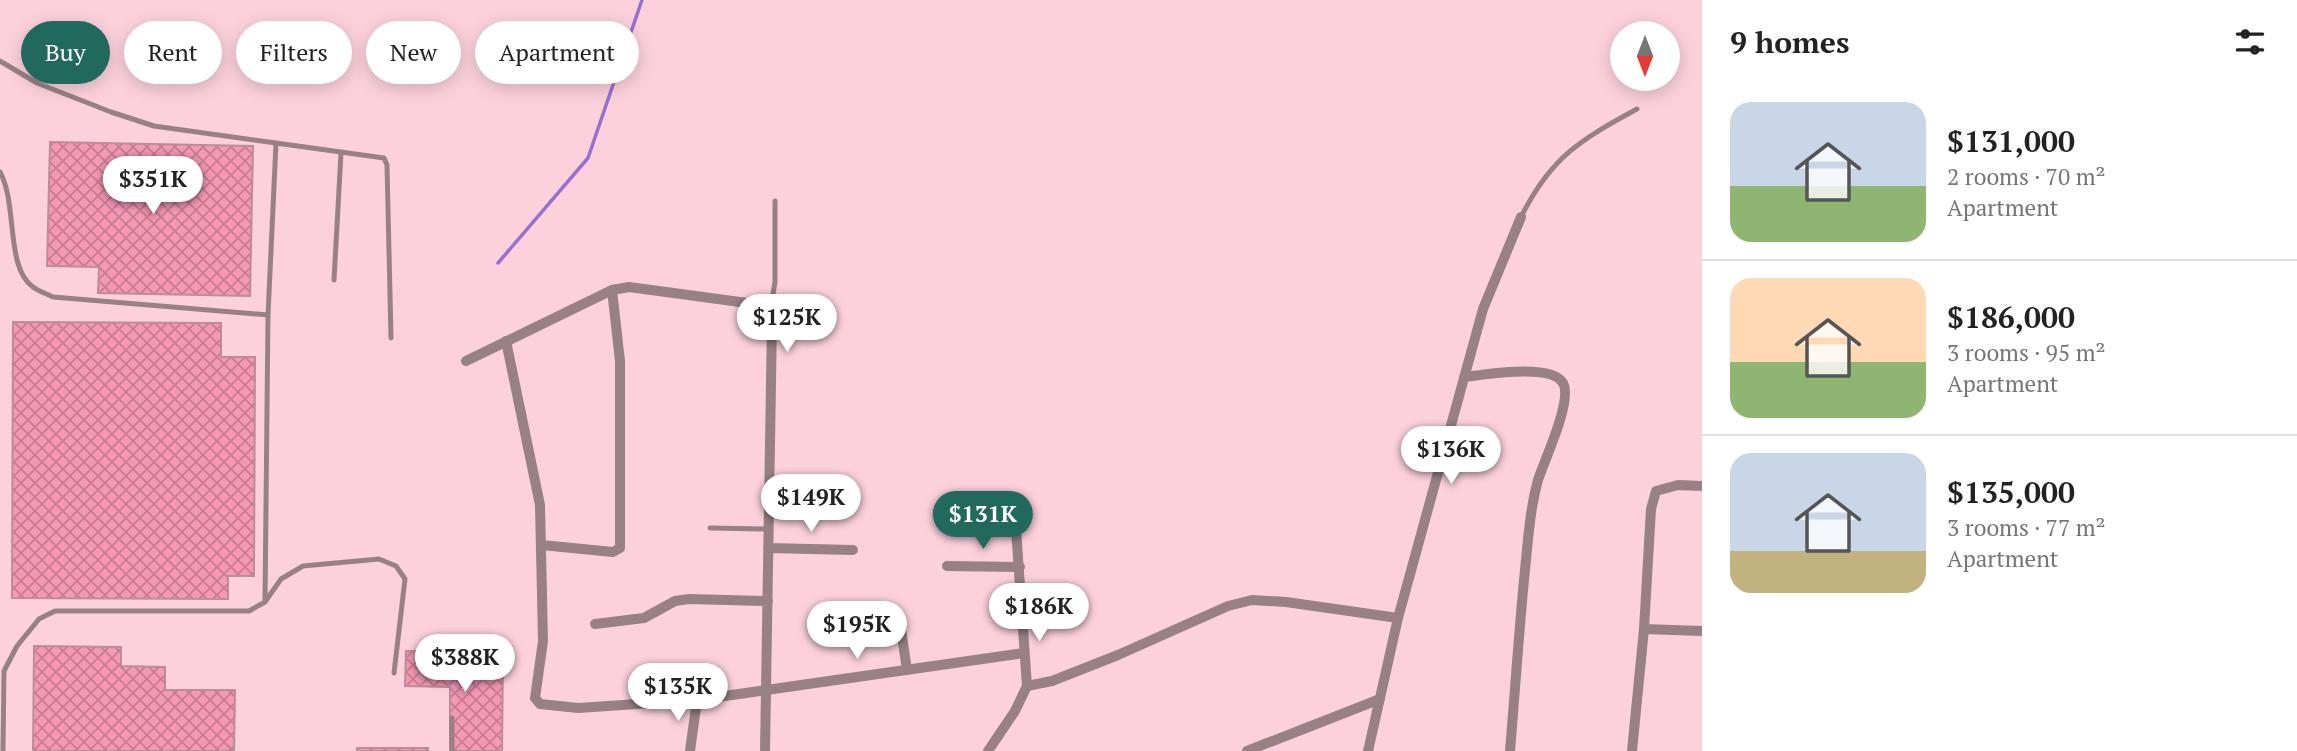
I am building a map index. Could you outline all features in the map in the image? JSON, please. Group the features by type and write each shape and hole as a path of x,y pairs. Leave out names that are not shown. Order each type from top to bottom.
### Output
{"street":[{"path":"1368,751 1398,618 1483,309 1521,217"},
{"path":"466,361 612,289 629,287 762,305 770,312 772,322 765,751"},
{"path":"542,545 612,552 620,548 620,361 612,289"},
{"path":"506,341 540,505 543,641 535,698 540,704 578,708 697,700 1024,653"},
{"path":"1464,377 1531,372 1555,377 1563,383 1565,394 1560,419 1539,478 1532,507 1520,614 1510,751"},
{"path":"1632,751 1644,629 1651,509 1656,491 1678,485 1702,486"},
{"path":"988,751 1015,711 1027,686 1015,515"},
{"path":"768,548 852,551"},
{"path":"947,566 1020,567"},
{"path":"595,624 644,618 676,601 689,599 768,601"},
{"path":"1027,686 1052,681 1228,606 1252,600 1286,602 1398,618"},
{"path":"899,616 907,670"},
{"path":"1644,629 1702,631"},
{"path":"1247,751 1380,699"},
{"path":"690,751 697,700"}],"lane":[{"path":"0,61 37,83 111,112 154,125 384,158 387,165 391,338"},
{"path":"1521,217 1534,192 1556,162 1593,134 1637,109"},
{"path":"265,602 268,315 276,143"},
{"path":"334,280 341,153"},
{"path":"0,172 12,205 16,261 31,286 53,297 268,315"},
{"path":"770,312 775,282 775,201"},
{"path":"709,528 769,529"},
{"path":"3,751 4,671 17,646 39,619 55,611 249,611 265,602 281,579 303,566 379,559 396,566 405,579 394,673"},
{"path":"452,718 452,751"}],"building":[{"path":"50,142 253,146 250,296 98,293 99,267 47,266"},
{"path":"13,322 221,323 221,357 255,357 254,576 228,576 228,599 12,598"},
{"path":"34,646 121,647 121,666 165,667 165,690 235,690 234,751 33,751"},
{"path":"406,651 503,652 502,751 450,751 450,687 405,686"},
{"path":"357,748 428,748 428,751 357,751"}],"waterway":[{"path":"498,263 588,158 642,0"}]}
